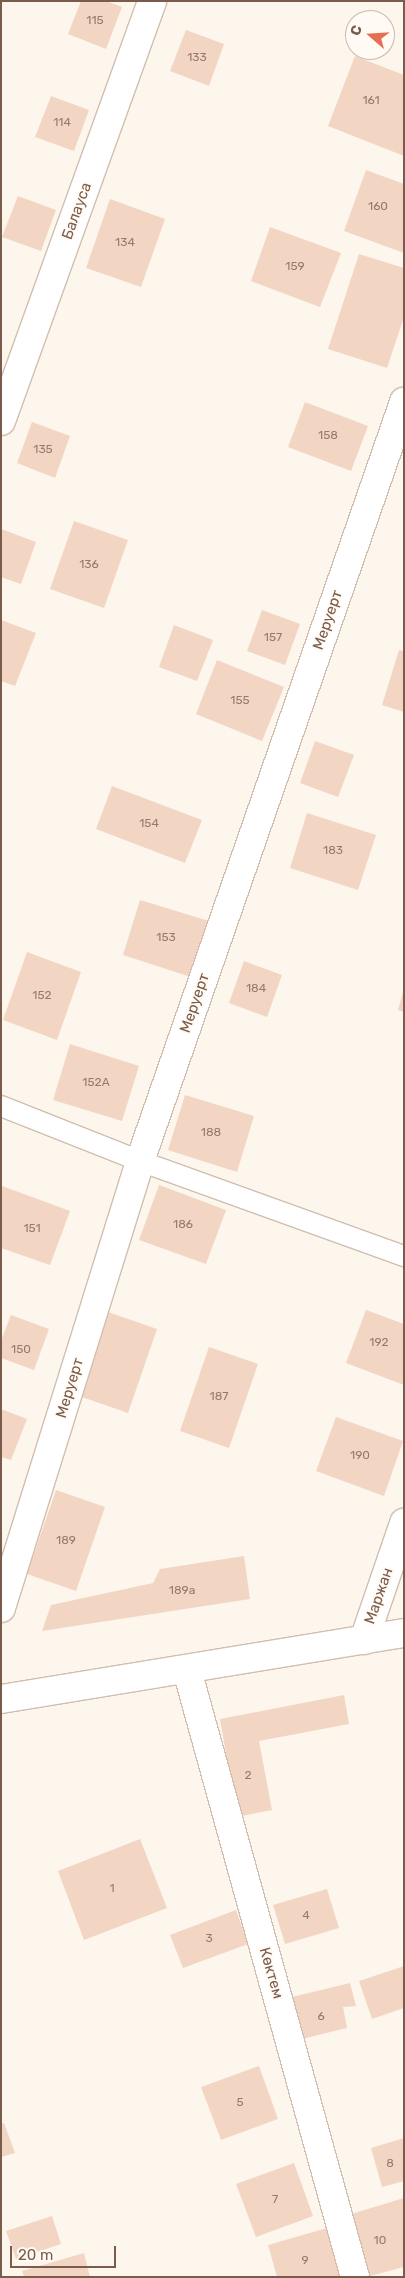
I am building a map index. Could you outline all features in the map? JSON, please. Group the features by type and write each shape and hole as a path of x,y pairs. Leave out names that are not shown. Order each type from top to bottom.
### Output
{"street":[{"name":"Балауса","path":"1,421 152,1"},
{"name":"Меруерт","path":"1,1608 140,1161 404,402"},
{"name":"Маржан","path":"364,1640 404,1523"},
{"path":"1,1699 404,1633"},
{"name":"Көктем","path":"186,1670 355,2277"}],"lane":[{"path":"1,1106 140,1161 404,1256"}],"building":[{"path":"81,1 106,1 122,7 106,49 68,34"},
{"path":"186,30 224,44 209,86 170,71"},
{"path":"353,60 365,60 404,75 404,156 328,126"},
{"path":"51,96 89,110 74,151 35,137"},
{"path":"366,170 404,184 404,253 344,231"},
{"path":"18,196 56,210 41,251 2,237"},
{"path":"110,199 165,219 141,287 86,268"},
{"path":"270,227 341,253 320,307 251,281"},
{"path":"359,254 404,268 404,317 387,368 328,349"},
{"path":"305,402 368,426 351,471 288,447"},
{"path":"32,422 70,436 55,478 17,463"},
{"path":"74,521 128,540 104,608 50,589"},
{"path":"1,529 36,542 21,584 1,577"},
{"path":"262,610 300,624 285,665 247,651"},
{"path":"1,620 36,633 15,686 1,681"},
{"path":"174,625 213,640 197,681 159,667"},
{"path":"399,650 404,651 404,712 382,705"},
{"path":"217,660 284,687 262,741 196,714"},
{"path":"315,741 354,755 338,797 300,783"},
{"path":"112,786 202,820 185,863 96,829"},
{"path":"307,813 376,835 358,890 290,868"},
{"path":"140,900 209,921 191,977 123,955"},
{"path":"27,952 81,972 57,1040 3,1020"},
{"path":"244,961 282,975 267,1017 229,1003"},
{"path":"404,992 404,1012 398,1010"},
{"path":"70,1044 139,1066 122,1121 53,1100"},
{"path":"185,1095 254,1116 237,1172 168,1150"},
{"path":"159,1185 226,1210 206,1264 139,1240"},
{"path":"2,1186 70,1211 50,1265 1,1248"},
{"path":"366,1310 404,1324 404,1385 346,1363"},
{"path":"108,1312 157,1329 128,1413 79,1396"},
{"path":"11,1315 49,1329 34,1370 1,1358 1,1341"},
{"path":"209,1347 258,1364 229,1448 180,1431"},
{"path":"1,1409 27,1419 11,1460 1,1457"},
{"path":"336,1417 403,1441 384,1496 316,1471"},
{"path":"56,1490 105,1507 76,1591 27,1574"},
{"path":"244,1556 250,1599 42,1631 51,1605 153,1583 160,1569"},
{"path":"344,1695 349,1724 259,1741 272,1810 237,1817 220,1719"},
{"path":"140,1839 167,1908 84,1940 58,1871"},
{"path":"327,1889 339,1928 285,1944 273,1905"},
{"path":"236,1910 248,1944 183,1968 170,1935"},
{"path":"404,1966 404,2008 372,2019 359,1981"},
{"path":"350,1983 356,2006 343,2007 347,2028 302,2039 292,1997"},
{"path":"259,2066 278,2119 221,2140 201,2087"},
{"path":"4,2123 15,2153 1,2157 1,2124"},
{"path":"404,2138 404,2181 382,2187 371,2148"},
{"path":"294,2163 313,2216 256,2237 236,2184"},
{"path":"404,2198 404,2267 366,2277 348,2215"},
{"path":"52,2216 61,2244 16,2259 6,2231"},
{"path":"327,2228 341,2277 277,2277 268,2245"},
{"path":"84,2253 90,2277 24,2277 22,2271"}]}
